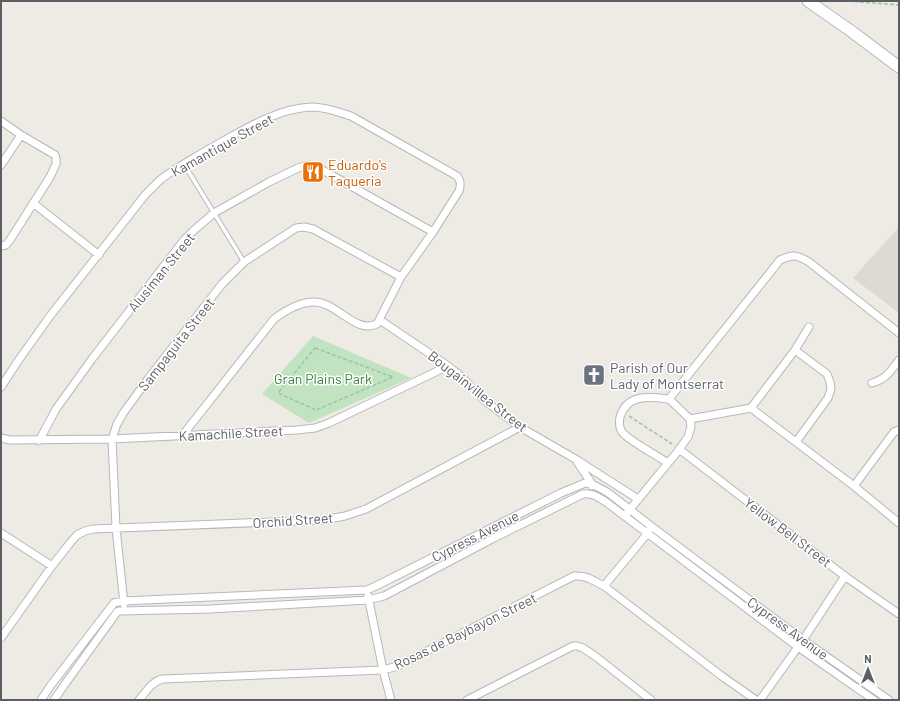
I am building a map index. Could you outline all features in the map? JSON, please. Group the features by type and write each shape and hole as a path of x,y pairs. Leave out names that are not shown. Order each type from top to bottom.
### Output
{"street":[{"path":"808,1 899,66"},
{"name":"Kamantique Street","path":"1,387 50,316 145,195 160,180 183,164 241,131 289,110 311,107 325,108 351,116 458,176 460,180 461,185 459,191 402,277 380,320"},
{"path":"1,121 55,155 56,158 56,164 53,170 10,240 6,245 1,246"},
{"path":"1,165 21,135"},
{"name":"Alusiman Street","path":"39,441 56,409 92,359 184,240 214,214 269,182 298,168 309,165 317,166 433,232"},
{"path":"33,203 99,255"},
{"name":"Sampaguita Street","path":"124,610 116,528 112,439 117,424 124,412 222,284 244,262 296,228 304,227 313,229 402,277"},
{"path":"669,399 780,260 789,256 799,256 809,262 899,333"},
{"path":"182,436 274,319 291,308 306,303 316,302 324,304 363,326 374,326 380,320"},
{"name":"Bougainvillea Street","path":"380,320 448,366 462,377 485,401 520,426 638,499"},
{"path":"690,419 751,408 795,350 809,327"},
{"path":"795,350 827,374 831,389 828,398 796,442"},
{"path":"872,383 886,377 899,360"},
{"name":"Kamachile Street","path":"1,438 10,440 39,441 112,439 315,428 330,423 448,366"},
{"path":"624,516 629,509 668,463 679,449 688,437 691,427 690,419 669,399 650,397 635,399 625,406 622,411 620,426 622,433 629,439 668,463"},
{"path":"751,408 854,486 899,523"},
{"name":"Orchid Street","path":"1,638 70,543 77,535 85,531 93,529 323,520 345,516 366,509 520,426"},
{"path":"854,486 894,432 899,430"},
{"name":"Yellow Bell Street","path":"679,449 845,576 899,614"},
{"name":"Bougainvillea Street","path":"577,460 592,484"},
{"name":"Cypress Avenue","path":"43,700 51,685 112,604 116,602 367,590 560,493 585,483 592,484 615,498 803,640 889,700"},
{"path":"592,484 593,495"},
{"name":"Cypress Avenue","path":"124,610 210,609 368,600 384,596 494,538 583,494 588,493 606,502 798,647 874,700"},
{"path":"604,586 647,534 651,526"},
{"path":"489,529 494,538"},
{"path":"1,533 52,566"},
{"name":"Rosas de Baybayon Street","path":"139,700 154,683 163,679 383,670 398,666 574,576 581,576 587,577 604,586 723,677 756,700"},
{"path":"760,700 803,640 845,576"},
{"path":"367,590 383,670 391,700"},
{"path":"54,700 117,612 124,610"},
{"path":"467,700 573,646 578,646 595,656 652,700"}],"lane":[{"path":"183,164 244,262"}],"path":[{"path":"848,1 899,5"},
{"path":"315,348 393,378 316,410 278,393 315,348"},
{"path":"622,411 679,449"}],"shaded area":[{"path":"899,227 899,313 853,278"}],"green space":[{"name":"Gran Plains Park","path":"313,336 411,378 309,423 262,394"}],"place":[{"name":"Eduardo's Taqueria","path":"313,172"},
{"name":"Parish of Our Lady of Montserrat","path":"594,375"}]}
